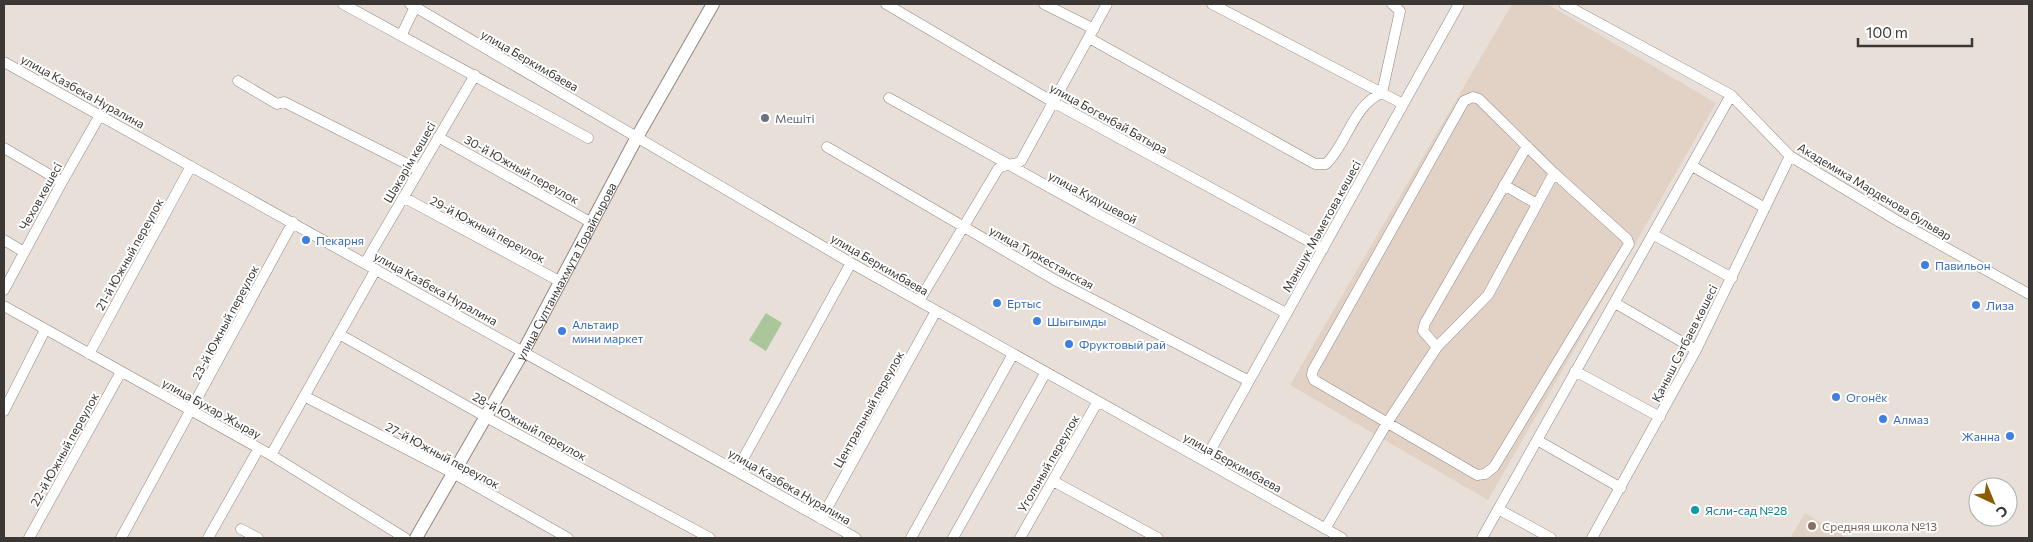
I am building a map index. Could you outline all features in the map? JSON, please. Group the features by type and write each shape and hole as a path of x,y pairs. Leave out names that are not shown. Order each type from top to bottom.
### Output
{"main road":[{"name":"улица Султанмахмута Торайгырова","path":"416,538 523,352 637,137 713,4"}],"street":[{"path":"343,4 588,138"},
{"name":"улица Богенбай Батыра","path":"886,4 1053,102 1322,249"},
{"path":"1044,4 1315,164 1326,164 1333,156 1352,123 1372,97 1382,94"},
{"path":"919,301 998,169 1006,164 1014,164 1021,160 1107,4"},
{"path":"1212,4 1403,104"},
{"name":"Мәншүк Мәметова көшесі","path":"1205,460 1459,4"},
{"name":"Академика Марденова бульвар","path":"1564,4 1731,95 1790,156 1896,220 2029,294"},
{"path":"401,36 419,7"},
{"name":"улица Беркимбаева","path":"419,7 637,137 936,311 1342,538"},
{"path":"1382,94 1396,7"},
{"name":"улица Казбека Нуралина","path":"4,62 856,538"},
{"name":"Шәкәрім көшесі","path":"365,263 475,75"},
{"path":"238,81 276,104 284,102 418,170"},
{"path":"1482,538 1731,95"},
{"path":"1472,97 1479,99 1554,172 1628,239 1629,244 1494,467 1485,474 1477,475 1314,380 1313,370 1464,101 1472,97"},
{"name":"улица Кудушевой","path":"889,98 1006,164 1286,314"},
{"name":"Чехов көшесі","path":"4,290 100,116"},
{"name":"30-й Южный переулок","path":"438,137 592,223"},
{"path":"1437,347 1423,330 1425,323 1526,146"},
{"name":"улица Туркестанская","path":"827,147 1055,280 1249,381"},
{"path":"4,148 62,182"},
{"name":"Қаныш Сәтбаев көшесі","path":"1592,538 1696,350 1790,156"},
{"name":"21-й Южный переулок","path":"89,354 191,166"},
{"path":"1692,166 1765,208"},
{"path":"1325,528 1387,423 1437,347 1488,295 1554,172"},
{"path":"1504,185 1537,204"},
{"name":"29-й Южный переулок","path":"403,197 561,282"},
{"name":"23-й Южный переулок","path":"121,538 293,222"},
{"path":"1654,235 1732,278"},
{"path":"4,240 24,252"},
{"path":"737,470 851,262"},
{"path":"271,455 376,269"},
{"path":"1615,303 1696,350"},
{"name":"улица Бухар Жырау","path":"4,306 259,448 405,538"},
{"name":"Центральный переулок","path":"821,519 936,311"},
{"path":"4,411 45,330"},
{"name":"28-й Южный переулок","path":"339,334 486,417 710,538"},
{"path":"911,538 1014,354"},
{"path":"1575,371 1660,417"},
{"name":"22-й Южный переулок","path":"29,538 121,372"},
{"path":"953,538 1046,372"},
{"name":"27-й Южный переулок","path":"304,396 453,473 568,538"},
{"name":"Угольный переулок","path":"1020,538 1098,401"},
{"path":"1537,440 1621,488"},
{"path":"208,538 259,448"},
{"path":"1053,481 1158,538"},
{"path":"1498,509 1551,538"},
{"path":"241,529 258,538"}],"shaded area":[{"path":"1512,4 1547,4 1716,103 1488,500 1290,385"},
{"name":"Средняя школа №13","path":"1805,513 1847,538 1790,538"}],"green space":[{"path":"766,313 782,323 766,351 749,340"}],"place":[{"name":"Мешіті","path":"765,118"},
{"name":"Пекарня","path":"306,240"},
{"name":"Павильон","path":"1925,265"},
{"name":"Ертыс","path":"997,303"},
{"name":"Лиза","path":"1976,305"},
{"name":"Шыгымды","path":"1037,321"},
{"name":"Альтаир мини маркет","path":"562,331"},
{"name":"Фруктовый рай","path":"1069,344"},
{"name":"Огонёк","path":"1836,397"},
{"name":"Алмаз","path":"1883,419"},
{"name":"Жанна","path":"2010,436"},
{"name":"Ясли-сад №28","path":"1695,510"},
{"name":"Средняя школа №13","path":"1812,526"}]}
